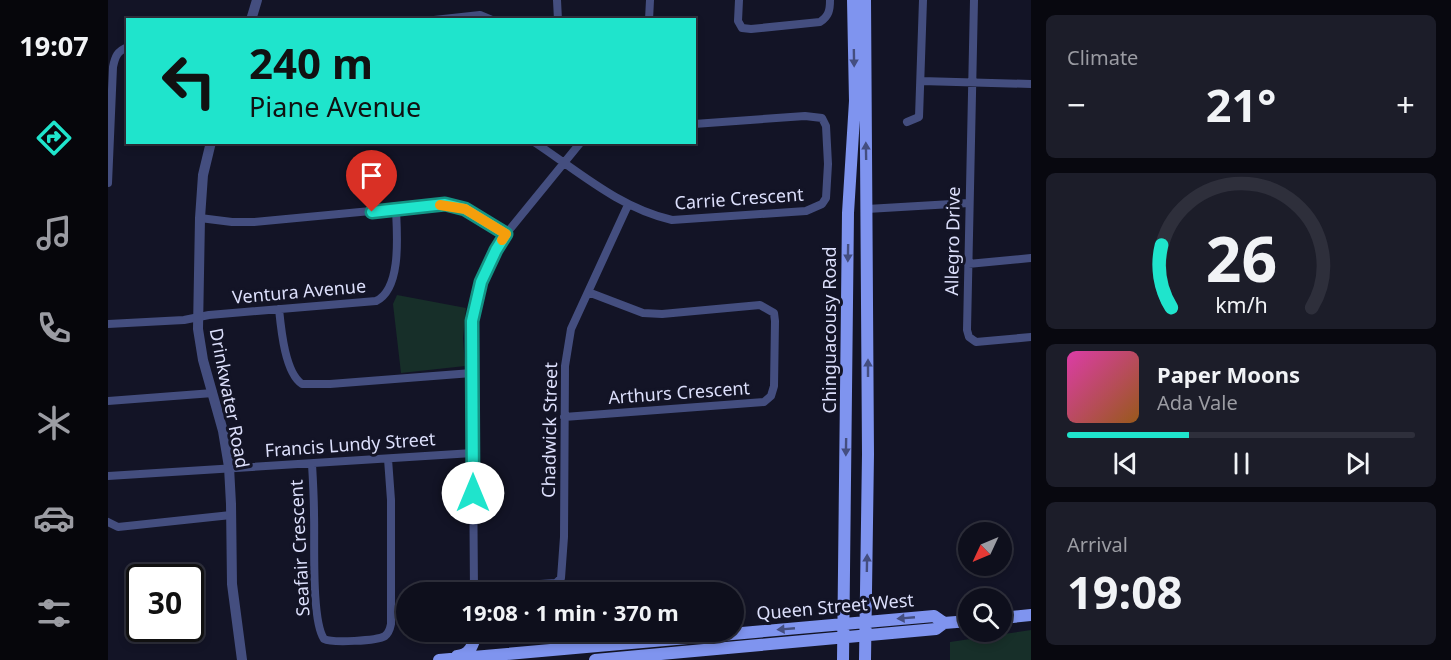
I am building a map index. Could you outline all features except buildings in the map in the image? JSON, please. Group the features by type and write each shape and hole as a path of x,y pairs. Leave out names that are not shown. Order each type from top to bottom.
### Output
{"main road":[{"name":"Chinguacousy Road","path":"843,660 848,213 855,101 853,0"},
{"path":"865,0 868,454 865,660"},
{"name":"Queen Street West","path":"439,660 482,658 934,615 944,623"},
{"path":"1012,617 1031,615"},
{"name":"Queen Street West","path":"595,660 936,629 944,623 958,622"},
{"path":"439,660 443,657 464,656 473,642"},
{"path":"482,642 482,658"},
{"path":"631,643 632,656"}],"street":[{"path":"252,18 257,0"},
{"path":"557,0 558,18"},
{"path":"649,18 650,0"},
{"path":"738,0 738,21 742,28 751,29 820,22 827,17 830,0"},
{"path":"907,122 919,117 923,0"},
{"name":"Allegro Drive","path":"974,0 967,330 972,340 981,342 1031,337"},
{"path":"452,18 480,15 487,18"},
{"path":"108,183 113,67 115,57 120,50 126,48"},
{"path":"921,81 1031,84"},
{"name":"Carrie Crescent","path":"537,144 628,205 656,217 672,220 806,211 822,204 826,198 828,164 826,126 822,118 806,116 696,124"},
{"name":"Drinkwater Road","path":"210,144 203,175 200,218 198,329 201,349 223,431 229,468 232,584 242,660"},
{"path":"474,582 472,321 481,282 506,234 578,144"},
{"path":"867,209 969,203"},
{"path":"200,218 254,222 445,204 465,209 506,234"},
{"name":"Chadwick Street","path":"557,582 561,578 564,537 565,366 571,329 628,205"},
{"name":"Ventura Avenue","path":"108,324 184,320 376,301 385,296 393,276 397,248 396,210"},
{"path":"968,264 1031,258"},
{"name":"Arthurs Crescent","path":"564,417 764,402 771,396 774,386 775,321 774,313 770,309 760,305 704,312 643,313 588,292"},
{"path":"279,309 281,334 293,374 302,384 330,384 472,373"},
{"path":"108,401 213,393"},
{"name":"Francis Lundy Street","path":"108,477 473,453"},
{"name":"Seafair Crescent","path":"312,464 315,590 321,635 332,642 379,638 390,631 391,500 388,459"},
{"path":"108,522 118,527 231,515"}],"green space":[{"path":"397,295 466,308 463,338 465,366 401,373 393,304"},
{"path":"1031,630 1031,660 950,660 950,642 1012,642 1012,633"}],"slow traffic":[{"path":"440,205 465,209 506,234 502,240"}],"route":[{"path":"372,212 445,204 465,209 506,234 481,282 472,321 473,493"}]}
